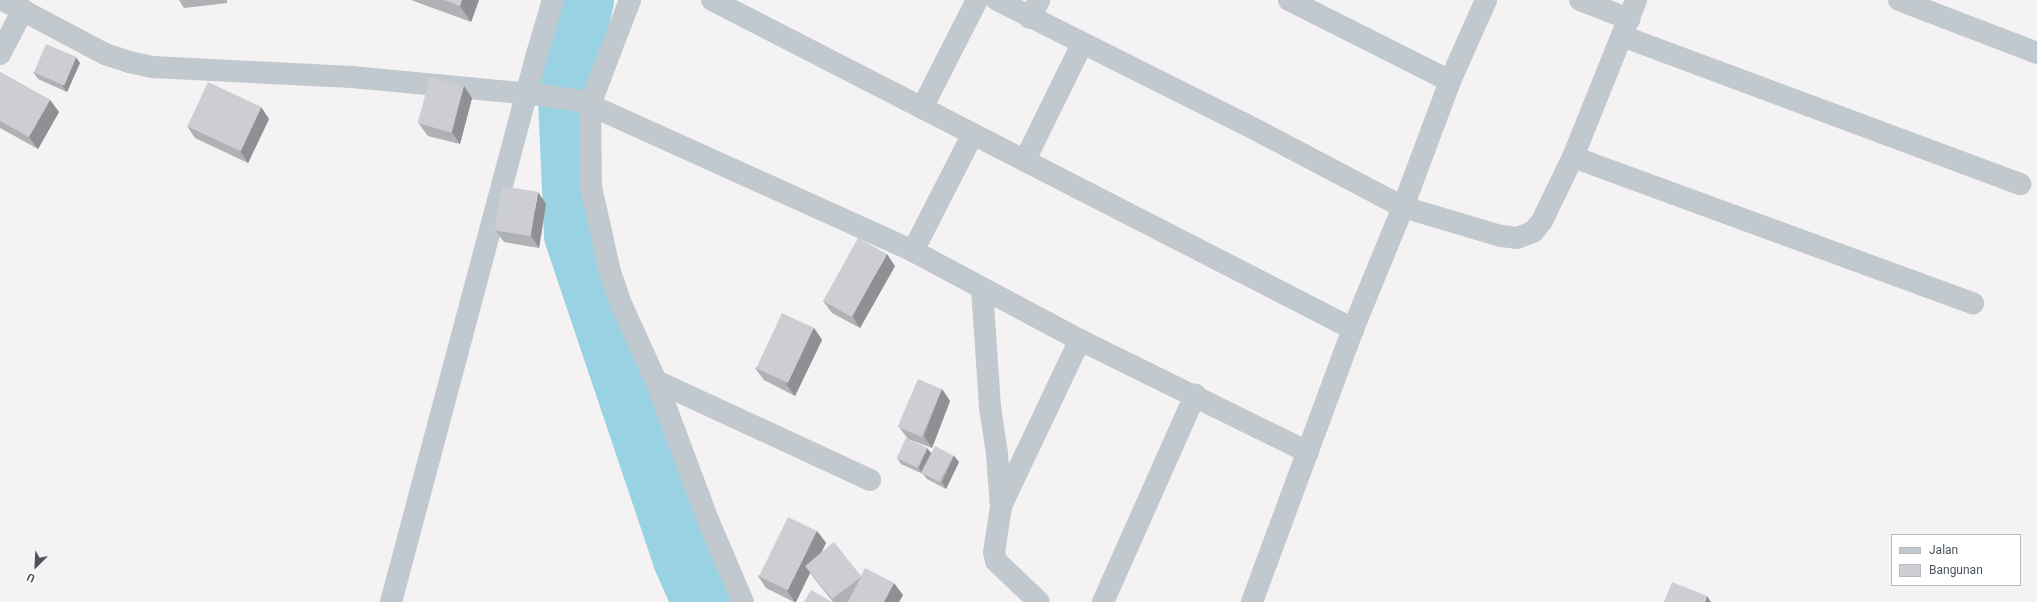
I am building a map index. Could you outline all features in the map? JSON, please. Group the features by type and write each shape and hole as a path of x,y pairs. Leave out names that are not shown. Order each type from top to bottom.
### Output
{"street":[{"path":"3,0 105,54 129,62 153,67 352,77 534,95 583,103 913,251 1080,340 1195,395 1308,452"},
{"path":"391,602 534,95 553,0"},
{"path":"630,0 583,103 591,187 610,272 622,306 656,381 708,520 743,602"},
{"path":"712,0 1353,329"},
{"path":"922,108 977,0"},
{"path":"997,0 1035,9 1082,44 1243,123 1403,206 1501,236 1521,238 1533,232 1542,221 1573,157 1629,18"},
{"path":"1289,0 1450,82"},
{"path":"1252,602 1353,329 1403,206 1450,82 1486,0"},
{"path":"1580,0 1629,18 2020,184"},
{"path":"1899,0 2037,53"},
{"path":"0,54 23,10"},
{"path":"1025,160 1082,44"},
{"path":"913,251 973,134"},
{"path":"1573,157 1973,303"},
{"path":"982,289 990,407 1001,508"},
{"path":"1039,602 996,562 994,540 1001,508 1080,340"},
{"path":"656,381 870,480"},
{"path":"1103,602 1195,395"}],"building":[{"path":"444,0 462,0 460,6"},
{"path":"46,44 76,57 64,85 34,73"},
{"path":"0,72 50,100 29,137 0,121"},
{"path":"430,77 464,86 451,132 418,123"},
{"path":"208,82 261,107 241,151 187,126"},
{"path":"502,186 538,192 531,236 495,230"},
{"path":"858,238 887,254 852,317 823,301"},
{"path":"782,313 814,328 788,383 756,368"},
{"path":"918,379 942,389 922,437 898,427"},
{"path":"906,438 927,448 918,468 897,458"},
{"path":"935,446 954,456 939,482 921,472"},
{"path":"788,517 817,531 788,590 759,576"},
{"path":"834,542 861,576 865,568 894,583 884,602 848,602 861,577 832,599 805,566"},
{"path":"1672,582 1707,596 1705,602 1664,602"},
{"path":"811,590 832,602 804,602"}],"waterway":[{"path":"584,0 566,74 573,235 682,559 701,602"}]}
